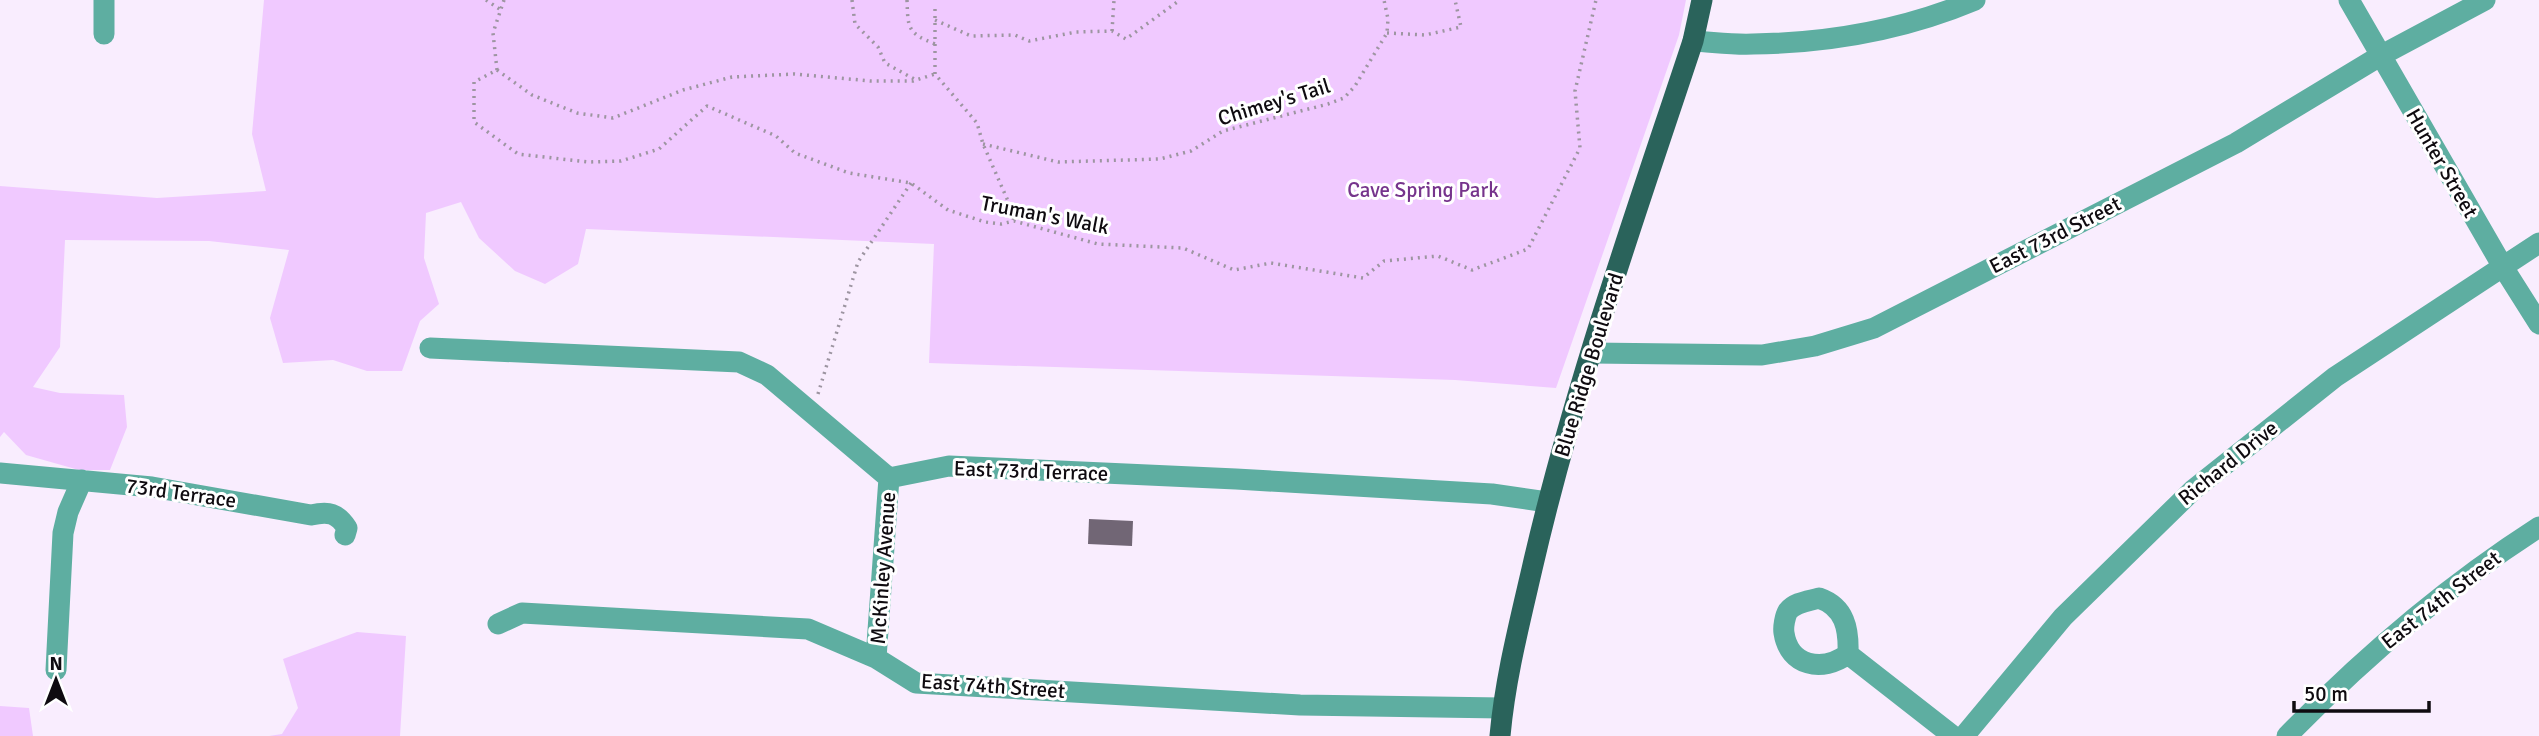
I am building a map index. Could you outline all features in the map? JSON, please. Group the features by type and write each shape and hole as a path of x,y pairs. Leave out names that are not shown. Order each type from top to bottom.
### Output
{"main road":[{"name":"Blue Ridge Boulevard","path":"1500,736 1502,708 1547,502 1591,353 1693,41 1702,0"}],"street":[{"path":"104,0 104,34"},
{"path":"1693,41 1752,44 1823,39 1881,29 1950,11 1975,0"},
{"name":"Hunter Street","path":"2349,0 2503,267 2539,324"},
{"name":"East 73rd Street","path":"1591,353 1762,355 1815,346 1874,328 2236,143 2380,55 2485,0"},
{"name":"Richard Drive","path":"1964,736 2063,617 2193,490 2335,377 2539,243"},
{"path":"430,348 739,362 767,375 889,478"},
{"name":"East 73rd Terrace","path":"889,478 949,466 1492,494 1547,502"},
{"name":"73rd Terrace","path":"0,473 152,487 312,515 327,512 340,516 347,528 345,535"},
{"name":"McKinley Avenue","path":"876,658 889,478"},
{"path":"56,670 62,533 82,480"},
{"name":"East 74th Street","path":"2287,736 2333,689 2419,614 2539,527"},
{"name":"East 74th Street","path":"498,624 522,612 808,629 876,658 916,684 1300,705 1502,708"},
{"path":"1847,654 1953,736"}],"path":[{"path":"486,0 501,10"},
{"path":"504,0 493,33 497,70 532,95 577,113 613,118 683,90 732,77 794,74 871,81 916,80 935,74"},
{"path":"852,0 855,24 878,47 885,63 916,80"},
{"path":"907,0 908,27 917,37 935,44"},
{"path":"1112,31 1114,0"},
{"path":"935,20 971,36 1015,35 1029,41 1076,32 1112,31 1126,39 1180,0"},
{"path":"1384,0 1388,19 1387,33 1426,36 1461,27 1455,0"},
{"name":"Truman's Walk","path":"497,70 474,82 474,122 518,154 588,162 621,161 659,149 707,106 776,136 795,153 849,173 911,183 948,210 985,222 1014,221 1098,244 1183,248 1234,270 1271,263 1363,278 1384,261 1438,256 1472,270 1528,249 1580,148 1575,92 1596,0"},
{"path":"935,9 935,74 977,123 1014,221"},
{"name":"Chimey's Tail","path":"983,144 1058,162 1171,157 1191,151 1223,131 1344,98 1355,86 1387,33"},
{"path":"813,413 858,262 911,183"}],"green space":[{"name":"Cave Spring Park","path":"264,0 1686,0 1679,35 1556,388 1455,380 929,363 934,244 586,229 578,264 545,284 515,271 479,238 461,202 426,213 424,258 439,304 420,321 402,371 367,371 333,360 283,363 270,318 289,250 209,241 65,240 60,347 33,387 60,393 124,395 127,427 110,470 79,470 26,455 4,432 0,437 0,186 157,198 266,191 252,134"},
{"path":"357,632 406,636 400,736 269,736 282,734 298,708 283,659"},
{"path":"0,706 29,708 33,736 0,736"}],"building":[{"path":"1089,519 1133,521 1132,546 1088,544"}]}
